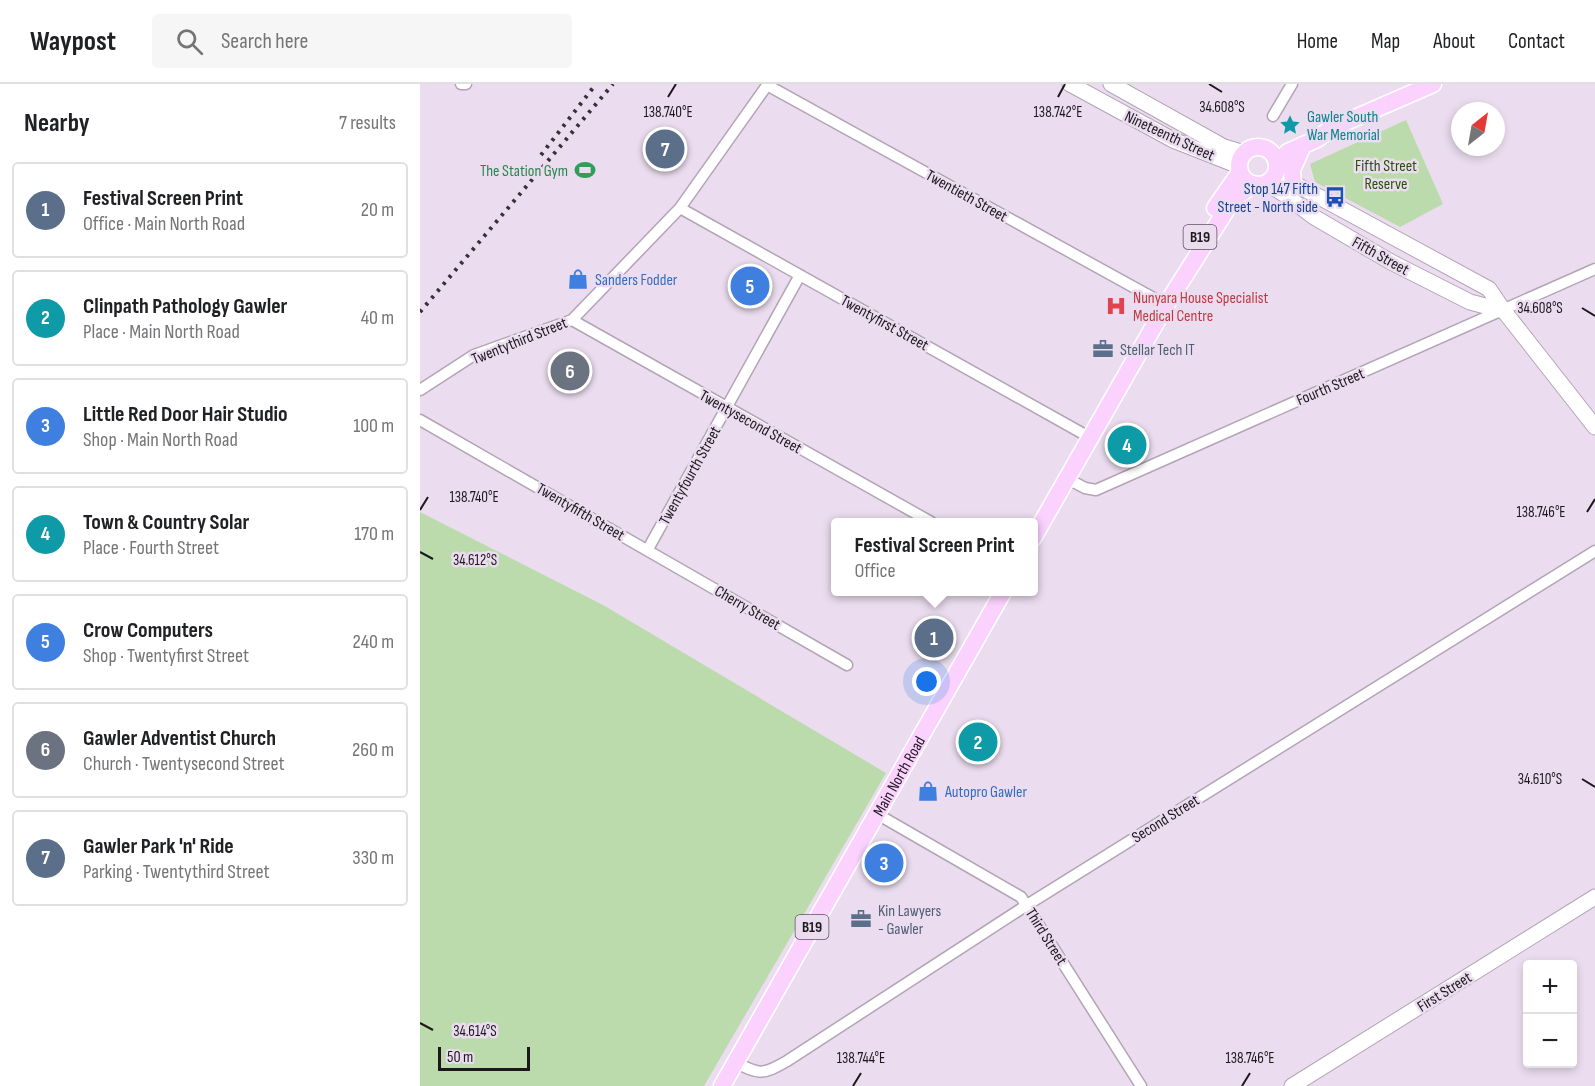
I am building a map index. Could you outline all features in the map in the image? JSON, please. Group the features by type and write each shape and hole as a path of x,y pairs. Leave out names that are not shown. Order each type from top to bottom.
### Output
{"main road":[{"name":"B19","path":"1274,160 1317,139 1332,128 1432,84"},
{"name":"B19","path":"1038,529 1166,305 1232,201 1271,180 1274,160 1309,132 1332,128"},
{"path":"1293,183 1292,170 1303,145"},
{"name":"B19","path":"1166,305 1192,249 1241,164 1255,147 1274,160"},
{"path":"1241,164 1245,180 1260,184"},
{"name":"Main North Road","path":"722,1086 1000,596"}],"street":[{"path":"461,84 466,84"},
{"name":"Nineteenth Street","path":"1070,84 1173,140 1241,164"},
{"name":"Nineteenth Street","path":"1111,84 1224,147 1241,164"},
{"path":"1273,116 1292,84"},
{"name":"Twentythird Street","path":"420,390 474,355 572,320 680,208 768,85"},
{"name":"Twentieth Street","path":"768,85 1166,305"},
{"name":"Fifth Street","path":"1274,160 1293,183 1489,289 1595,428"},
{"name":"Fifth Street","path":"1260,184 1284,194 1314,217 1391,261 1470,302 1504,311"},
{"name":"Twentyfirst Street","path":"680,208 1089,437"},
{"name":"Fourth Street","path":"1066,478 1085,488 1096,490 1595,270"},
{"name":"Twentyfourth Street","path":"648,549 800,275"},
{"name":"Twentysecond Street","path":"572,320 924,518"},
{"name":"Twentyfifth Street","path":"420,420 648,549"},
{"name":"Cherry Street","path":"648,549 847,665"},
{"name":"Second Street","path":"735,1062 759,1073 771,1070 1027,905 1595,550"},
{"name":"Third Street","path":"877,814 1021,897 1142,1086"},
{"name":"First Street","path":"1292,1086 1595,897"}],"green space":[{"name":"Fifth Street Reserve","path":"1406,120 1443,204 1400,227 1315,182 1310,164"},
{"path":"420,512 603,605 886,773 704,1086 420,1086"}],"railway":[{"path":"541,155 596,84"},
{"path":"420,312 613,84"}],"place":[{"name":"Gawler South War Memorial","path":"1290,125"},
{"name":"Gawler Park 'n' Ride","path":"665,149"},
{"name":"The Station Gym","path":"585,170"},
{"name":"Stop 147 Fifth Street - North side","path":"1335,197"},
{"name":"Sanders Fodder","path":"578,279"},
{"name":"Crow Computers","path":"750,286"},
{"name":"Nunyara House Specialist Medical Centre","path":"1116,306"},
{"name":"Stellar Tech IT","path":"1103,349"},
{"name":"Gawler Adventist Church","path":"570,371"},
{"name":"Town & Country Solar","path":"1127,445"},
{"name":"Festival Screen Print","path":"934,638"},
{"name":"Clinpath Pathology Gawler","path":"978,742"},
{"name":"Autopro Gawler","path":"928,791"},
{"name":"Little Red Door Hair Studio","path":"884,863"},
{"name":"Kin Lawyers - Gawler","path":"861,919"}]}
